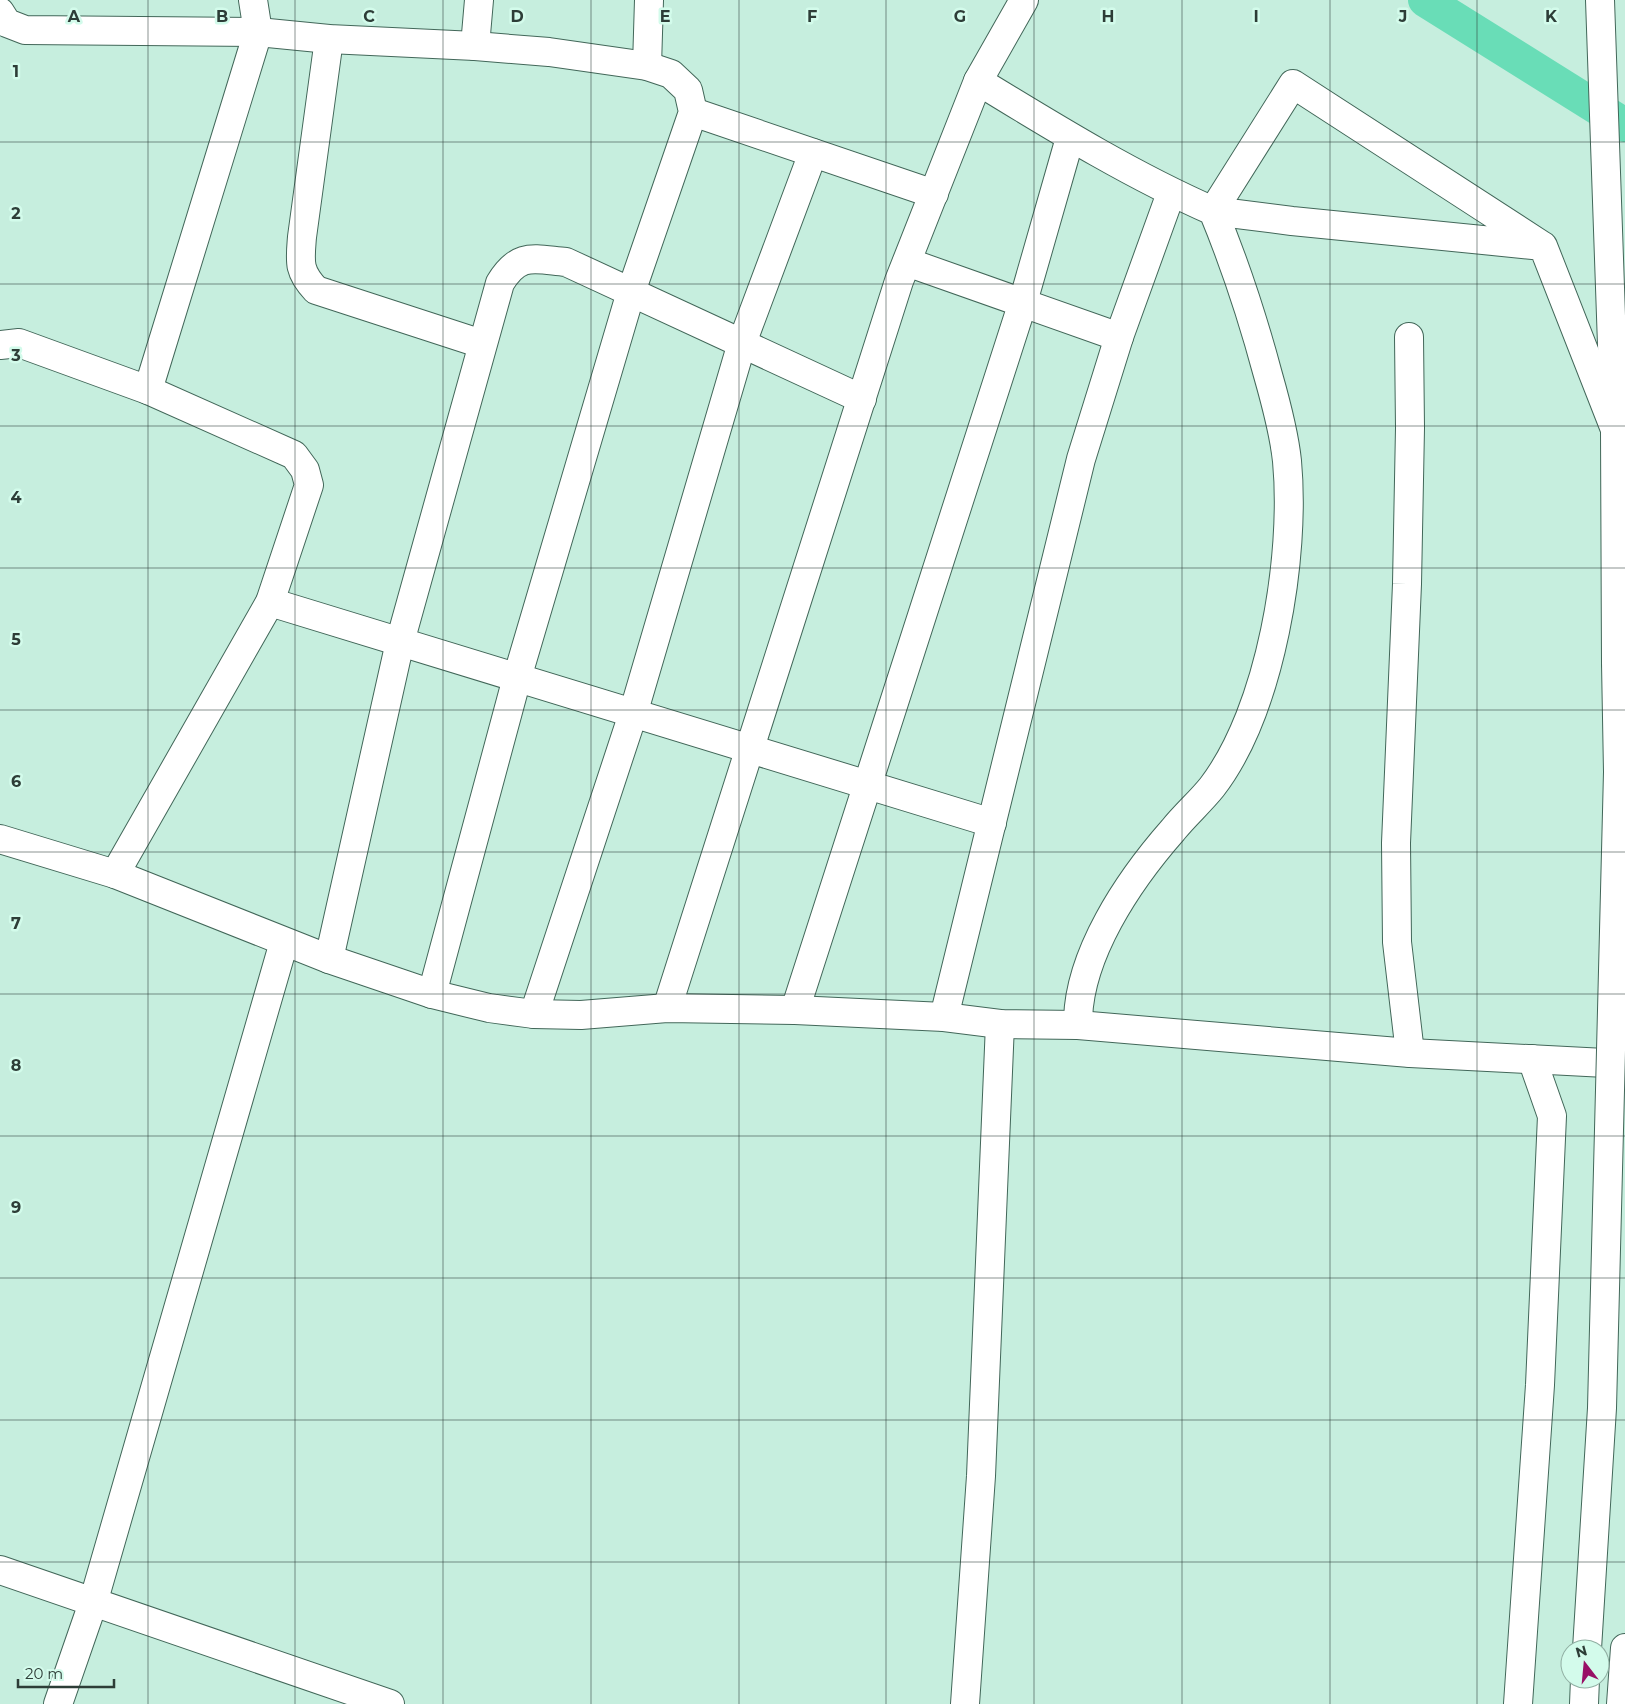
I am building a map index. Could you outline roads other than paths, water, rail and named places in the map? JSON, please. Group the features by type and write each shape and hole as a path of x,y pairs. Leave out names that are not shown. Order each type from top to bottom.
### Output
{"street":[{"path":"148,390 258,32 253,0"},
{"path":"475,46 479,0"},
{"path":"647,66 649,0"},
{"path":"667,1008 907,262 978,81 1024,0"},
{"path":"1588,1639 1602,1408 1618,772 1615,431 1608,280 1600,0"},
{"path":"2,22 25,30 258,32 329,39 475,46 549,52 647,66 670,74 688,90 693,112 631,292 517,678 432,994"},
{"path":"329,39 302,237 300,262 303,277 316,290 482,344"},
{"path":"978,81 1070,138 1171,193 1213,211 1292,221 1543,246"},
{"path":"1213,211 1293,84 1543,246 1615,431"},
{"path":"693,112 934,194"},
{"path":"795,1010 1023,302 1070,138"},
{"path":"534,1014 633,714 742,342 813,153"},
{"path":"944,1017 1081,458 1118,338 1171,193"},
{"path":"1078,1025 1078,1008 1088,964 1107,920 1172,831 1211,788 1237,749 1257,703 1271,650 1282,587 1288,513 1287,461 1278,410 1262,351 1232,256 1213,211"},
{"path":"329,959 400,642 482,344 500,283 510,267 521,261 538,259 566,262 742,342 862,400"},
{"path":"907,262 1023,302 1118,338"},
{"path":"1409,337 1410,428 1407,584 1396,843 1397,942 1410,1052"},
{"path":"0,345 19,343 148,390 294,455 305,470 309,485 270,602 115,874"},
{"path":"270,602 992,824"},
{"path":"0,839 115,874 329,959 432,994 489,1008 534,1014 581,1016 667,1008 795,1010 944,1017 1000,1024 1078,1025 1410,1052 1625,1064"},
{"path":"58,1704 93,1603 284,942"},
{"path":"965,1704 981,1476 1000,1024"},
{"path":"1518,1704 1540,1385 1552,1116 1532,1059"},
{"path":"0,1570 390,1704"},
{"path":"1621,1704 1625,1648"},
{"path":"1584,1704 1585,1689"}],"waterway":[{"path":"1425,0 1625,125"}]}
